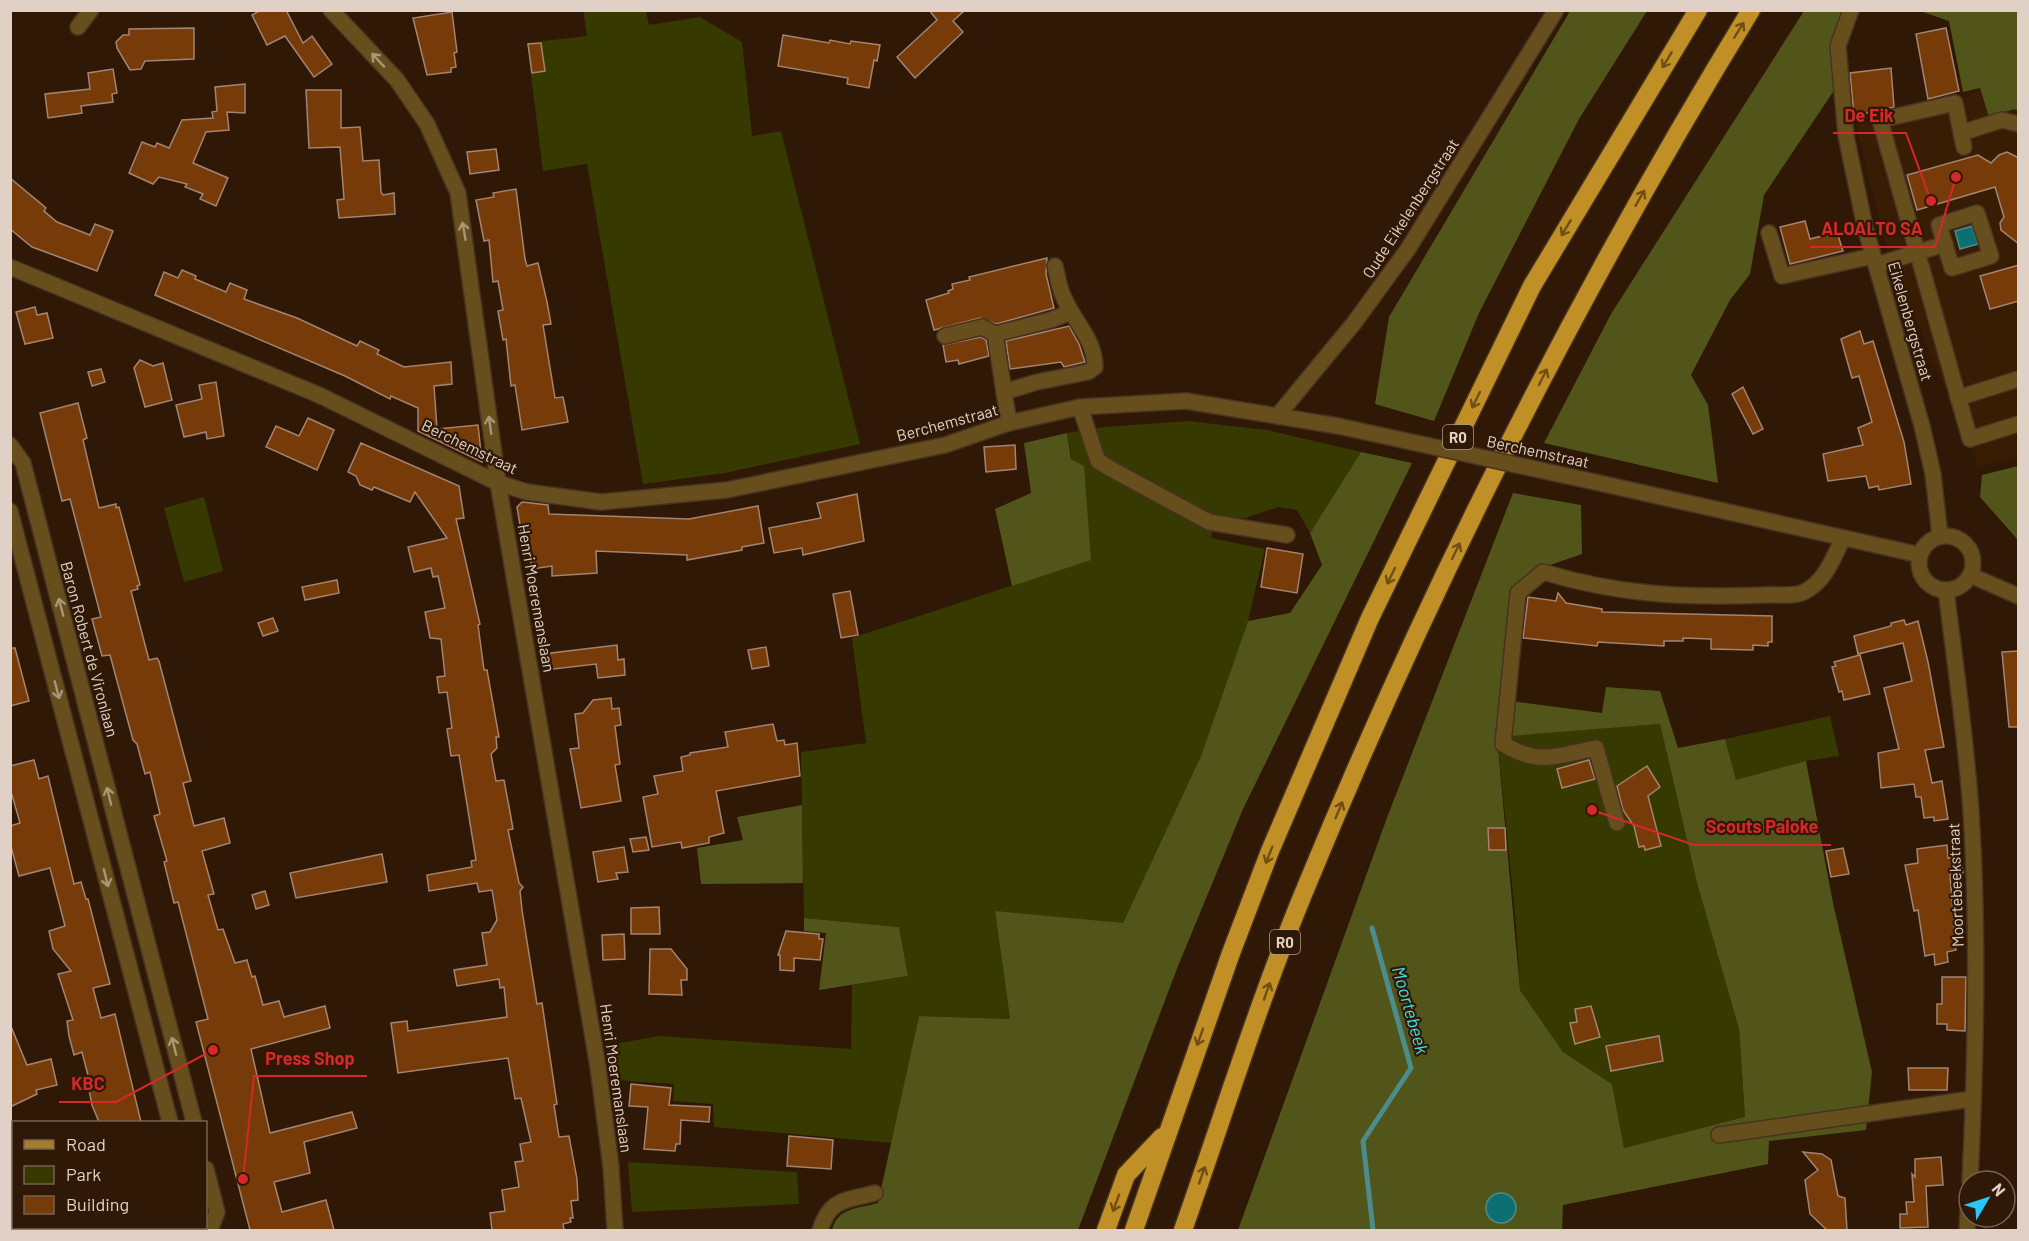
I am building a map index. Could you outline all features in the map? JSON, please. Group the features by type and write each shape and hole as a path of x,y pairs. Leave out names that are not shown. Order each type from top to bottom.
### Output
{"highway":[{"name":"R0","path":"1134,1230 1166,1134 1270,851 1370,618 1532,286 1698,10"},
{"name":"R0","path":"1183,1230 1308,882 1404,661 1504,451 1587,291 1751,10"},
{"path":"1106,1230 1126,1175 1166,1134"}],"street":[{"path":"78,27 91,10"},
{"name":"Henri Moeremanslaan","path":"331,10 397,80 427,124 458,193 498,483 598,1067 611,1167 615,1230"},
{"name":"Oude Eikelenbergstraat","path":"1279,414 1354,323 1408,249 1556,10"},
{"name":"Eikelenbergstraat","path":"1851,10 1838,46 1846,136 1875,261 1922,426 1933,474 1940,536"},
{"path":"2019,124 2002,120 1963,140 1955,103 1880,120 1970,439 2019,424"},
{"path":"1769,233 1782,276 1875,261 1945,244"},
{"path":"1004,392 1037,382 1083,373 1095,367 1095,355 1063,297 1055,266"},
{"name":"Berchemstraat","path":"10,267 320,395 498,483 527,492 601,502 727,490 945,445 1009,423 1080,407 1186,401 1279,414 1338,426 1920,555"},
{"path":"945,336 982,327 995,334 1051,320 1071,312"},
{"path":"995,334 1009,423"},
{"path":"1958,399 2019,379"},
{"path":"1080,407 1098,461 1209,522 1287,535"},
{"name":"Baron Robert de Vironlaan","path":"10,445 17,452 18,469 120,837 194,1121"},
{"path":"10,511 170,1121"},
{"path":"1940,536 1951,536 1962,541 1969,548 1973,558 1970,575 1963,584 1946,590 1928,583 1920,571 1920,555 1931,540 1940,536"},
{"path":"1617,823 1596,748 1539,759 1519,754 1503,744 1518,593 1543,572 1590,586 1647,595 1731,596 1803,593 1824,577 1843,538"},
{"path":"1970,575 2019,596"},
{"name":"Moortebeekstraat","path":"1946,590 1958,678 1971,811 1976,933 1970,1169"},
{"path":"97,843 120,837"},
{"path":"1719,1135 1972,1099"},
{"path":"207,1173 217,1212 208,1229"},
{"path":"820,1230 826,1213 836,1203 875,1193"}],"shaded area":[{"path":"1570,11 1647,11 1579,119 1479,313 1434,421 1375,404 1389,317"},
{"path":"1804,11 1844,11 1835,89 1764,195 1750,274 1730,300 1691,375 1708,405 1718,483 1544,443 1611,314"},
{"path":"1920,11 2018,11 2018,111 2014,109 1989,117 1980,88 1963,92 1949,21"},
{"path":"1980,88 2018,111 2018,458 1979,467 1890,260 1858,136 1857,124 1968,96"},
{"path":"1067,433 1071,459 1084,466 1091,560 1012,586 995,509 1031,493 1024,443"},
{"path":"1361,452 1412,463 1243,809 1178,966 1078,1230 832,1230 839,1217 849,1210 878,1203 919,1016 1010,1019 995,911 1123,923 1201,756 1248,621 1290,613 1322,565 1310,533"},
{"path":"2018,466 2018,540 1980,497 1982,475"},
{"path":"1513,493 1581,505 1582,554 1533,571 1513,592 1503,700 1602,713 1606,687 1660,691 1678,748 1725,739 1736,780 1806,761 1833,903 1872,1072 1866,1130 1769,1141 1768,1164 1563,1205 1562,1230 1238,1230 1388,815","holes":["1660,724 1697,883 1739,1029 1745,1117 1624,1148 1612,1084 1563,1052 1520,990 1497,737"]},
{"path":"802,805 803,883 701,884 697,848 743,840 737,817"},
{"path":"804,918 899,927 908,976 819,990 826,933 804,931"}],"green space":[{"path":"583,10 646,11 649,25 700,17 742,42 752,136 781,131 860,444 725,473 643,484 587,164 543,171 527,43 587,36"},
{"path":"1188,421 1267,430 1361,452 1310,533 1297,510 1278,507 1245,518 1215,516 1211,538 1265,549 1248,621 1201,756 1123,924 995,912 1010,1019 919,1016 892,1143 714,1127 713,1104 673,1101 674,1084 615,1080 608,1045 659,1036 851,1049 852,985 908,976 899,927 804,918 801,752 866,743 852,638 1090,560 1067,433 1104,427"},
{"path":"204,497 223,571 184,582 164,508"},
{"path":"1830,716 1839,756 1806,761 1736,781 1725,739"},
{"path":"1660,724 1697,883 1739,1029 1745,1118 1624,1148 1612,1084 1563,1052 1520,990 1516,924 1497,736"},
{"path":"628,1162 797,1172 799,1204 632,1212"}],"water":[{"path":"1972,226 1978,244 1960,249 1955,231"},
{"path":"1501,1193 1512,1197 1516,1208 1512,1219 1501,1223 1490,1219 1486,1208 1490,1197"}],"building":[{"path":"261,10 286,10 303,43 312,36 332,64 314,77 285,36 267,45 252,15"},
{"path":"929,10 965,10 953,21 963,32 915,78 897,57 937,20"},
{"path":"452,12 457,52 454,53 456,67 451,68 451,72 427,75 413,18"},
{"path":"194,28 194,59 145,61 141,69 130,70 117,48 116,42 123,35 129,35 129,29"},
{"path":"1946,28 1959,91 1928,99 1916,34"},
{"path":"783,35 829,43 830,40 850,44 851,41 880,45 877,61 874,60 869,88 847,84 848,78 778,66"},
{"path":"541,43 545,71 532,73 528,44"},
{"path":"1891,68 1894,107 1854,116 1850,73"},
{"path":"113,69 117,93 112,94 113,102 81,106 82,113 48,118 45,94 90,89 88,73"},
{"path":"245,84 245,113 227,112 229,130 206,132 193,163 228,178 216,206 200,199 203,194 185,187 187,184 159,177 153,184 129,173 142,142 155,147 157,143 169,148 182,120 213,118 212,112 217,111 215,87"},
{"path":"306,90 341,90 341,128 360,127 363,161 379,160 381,192 383,195 394,193 395,214 339,218 337,200 344,199 340,147 309,148"},
{"path":"496,149 499,170 470,174 467,152"},
{"path":"2007,152 2019,158 2019,244 2001,230 2000,223 2004,217 1995,187 1917,210 1907,175 1978,155 1991,163 1999,155"},
{"path":"10,178 46,208 44,211 57,222 90,235 95,224 113,231 97,271 32,247 10,229"},
{"path":"516,189 525,259 527,266 538,263 547,302 551,324 543,325 555,398 563,397 568,422 522,430 515,385 511,386 506,339 503,340 498,311 503,310 498,281 493,282 489,240 484,241 476,200 494,197 493,193"},
{"path":"1805,221 1810,239 1837,232 1843,251 1790,264 1780,227"},
{"path":"1047,258 1046,274 1054,308 996,324 980,318 934,330 926,300 949,293 948,291 953,289 952,284 970,280 969,277"},
{"path":"2019,265 2019,301 1990,309 1980,276"},
{"path":"182,270 196,276 195,279 226,292 230,283 247,290 244,299 297,318 357,346 360,341 379,350 377,354 404,367 451,362 452,384 434,386 437,429 478,425 482,462 418,431 418,408 391,396 390,399 345,376 155,295 164,272 178,278"},
{"path":"35,307 37,315 47,313 53,338 25,344 16,312"},
{"path":"1069,326 1079,344 1085,362 1064,367 1061,362 1010,369 1006,341"},
{"path":"1860,331 1864,344 1873,341 1904,442 1911,484 1879,490 1878,486 1869,488 1866,476 1828,481 1823,454 1863,445 1858,428 1872,422 1859,376 1852,378 1841,339"},
{"path":"981,337 986,340 989,356 959,364 958,360 946,362 943,345"},
{"path":"140,360 153,366 163,363 172,400 145,407 134,368"},
{"path":"101,369 105,382 92,386 88,372"},
{"path":"216,382 224,436 207,439 206,432 184,437 176,405 202,399 199,385"},
{"path":"1743,387 1763,429 1753,434 1732,394"},
{"path":"78,403 87,438 83,440 99,508 116,504 116,508 119,507 140,585 137,586 138,589 131,591 149,660 157,658 159,661 191,781 183,783 194,826 224,818 230,843 202,851 214,894 208,895 218,930 223,929 235,963 247,960 252,977 255,976 263,1005 279,1001 284,1017 325,1006 330,1028 251,1049 270,1133 352,1112 357,1128 304,1142 310,1173 274,1182 282,1212 326,1200 334,1230 250,1230 196,1022 208,1019 178,902 174,903 164,862 167,861 154,816 160,814 150,772 145,774 137,744 133,740 110,655 102,656 92,619 101,617 70,499 62,501 40,413"},
{"path":"308,418 334,430 317,470 266,447 276,426 299,436"},
{"path":"361,443 459,486 464,518 456,519 480,624 478,625 484,670 487,670 499,737 496,737 497,748 491,754 496,781 504,780 510,812 513,829 508,830 519,883 523,887 520,891 522,910 537,1004 542,1003 557,1104 554,1105 559,1137 569,1136 577,1179 578,1200 571,1201 573,1218 570,1218 571,1222 563,1224 564,1230 492,1230 490,1213 505,1211 502,1190 519,1187 515,1162 523,1161 520,1144 531,1142 521,1098 515,1099 508,1058 398,1073 391,1023 407,1021 408,1031 507,1017 504,987 500,988 499,979 457,986 454,970 487,965 482,933 490,932 497,920 492,890 479,892 477,883 429,891 427,875 472,867 471,861 476,860 459,755 451,756 447,729 452,728 447,692 439,693 437,677 445,676 441,639 430,638 425,612 445,608 438,576 433,577 431,568 414,572 408,547 447,538 415,492 410,502 374,487 372,490 360,485 356,476 348,472"},
{"path":"1015,445 1016,469 986,472 984,447"},
{"path":"857,494 864,541 803,555 802,548 774,553 769,528 821,518 817,503"},
{"path":"522,502 548,505 549,514 689,519 758,506 764,543 742,547 742,550 687,560 687,555 596,551 597,573 552,576 552,566 532,569 525,531 521,531 517,507"},
{"path":"1267,548 1303,554 1297,593 1261,587"},
{"path":"337,580 339,593 305,600 302,587"},
{"path":"850,591 858,635 841,638 833,594"},
{"path":"1558,593 1566,603 1602,609 1602,612 1772,616 1772,642 1768,642 1768,646 1753,645 1753,650 1711,649 1711,639 1683,638 1683,641 1664,641 1664,646 1598,642 1597,646 1523,638 1528,597 1556,601"},
{"path":"273,618 278,631 263,636 258,623"},
{"path":"1904,620 1906,625 1918,621 1928,662 1944,747 1925,750 1932,783 1942,781 1948,819 1934,821 1934,817 1924,818 1921,797 1916,797 1914,784 1881,788 1878,753 1899,749 1884,688 1912,681 1903,643 1858,654 1854,636"},
{"path":"617,645 618,660 624,659 625,675 598,678 596,664 545,670 543,654"},
{"path":"766,647 769,666 752,669 748,650"},
{"path":"10,648 15,648 29,701 10,706"},
{"path":"2019,651 2019,727 2009,727 2002,652"},
{"path":"1860,655 1870,694 1844,700 1842,691 1839,692 1832,667 1836,666 1834,662"},
{"path":"611,698 612,709 619,708 621,725 615,726 620,764 615,765 621,801 581,808 570,749 579,748 575,714 583,713 593,700"},
{"path":"773,724 777,741 784,740 785,745 797,743 800,776 716,791 724,833 709,837 709,843 682,848 681,842 652,847 643,797 658,794 654,776 683,771 681,757 690,755 690,753 728,747 725,732"},
{"path":"34,760 39,779 48,776 74,884 81,882 86,899 88,899 110,984 93,988 101,1018 115,1014 141,1121 99,1121 92,1105 89,1090 91,1087 82,1052 74,1055 69,1036 67,1021 73,1020 58,974 71,971 53,949 49,931 65,926 50,868 19,876 10,843 10,826 20,823 10,788 10,766"},
{"path":"1589,760 1595,779 1562,788 1557,769"},
{"path":"1647,766 1660,787 1648,796 1661,846 1645,850 1644,846 1639,847 1634,826 1623,810 1617,786"},
{"path":"1488,828 1505,828 1506,850 1489,850"},
{"path":"646,837 649,850 633,852 630,839"},
{"path":"1947,845 1948,858 1960,857 1963,873 1950,875 1956,950 1947,952 1948,962 1935,965 1934,954 1925,956 1918,910 1914,911 1905,865 1918,863 1917,849"},
{"path":"624,847 628,872 616,873 618,879 598,882 593,852"},
{"path":"1843,848 1849,874 1831,877 1826,851"},
{"path":"382,854 387,882 296,898 290,873"},
{"path":"265,891 269,905 256,909 252,895"},
{"path":"659,907 660,934 631,934 631,908"},
{"path":"786,931 819,934 819,939 823,939 820,960 794,958 794,971 780,970 780,955 778,955"},
{"path":"624,934 625,959 603,960 602,935"},
{"path":"650,949 671,949 687,969 687,980 681,980 682,995 649,994"},
{"path":"1942,977 1966,977 1965,1031 1947,1030 1947,1024 1937,1024 1937,1004 1942,1004"},
{"path":"1591,1006 1600,1037 1575,1044 1570,1023 1577,1022 1575,1009"},
{"path":"10,1024 27,1065 51,1059 57,1085 36,1090 37,1094 10,1107"},
{"path":"1659,1036 1663,1061 1611,1071 1606,1046"},
{"path":"1908,1068 1948,1068 1947,1090 1909,1090"},
{"path":"631,1084 671,1088 669,1105 710,1107 709,1122 681,1120 680,1144 676,1144 675,1151 644,1149 648,1107 629,1106"},
{"path":"789,1136 833,1140 831,1169 787,1166"},
{"path":"1803,1152 1822,1154 1831,1160 1838,1196 1845,1198 1847,1230 1827,1230 1810,1214 1805,1180 1818,1170"},
{"path":"1941,1157 1943,1185 1926,1186 1928,1227 1900,1228 1900,1214 1907,1214 1906,1202 1914,1202 1912,1174 1915,1177 1915,1159"}],"waterway":[{"name":"Moortebeek","path":"1372,928 1411,1068 1363,1141 1373,1230"}],"place":[{"name":"ALOALTO SA","path":"1956,177"},
{"name":"De Eik","path":"1931,201"},
{"name":"Scouts Paloke","path":"1592,810"},
{"name":"KBC","path":"213,1050"},
{"name":"Press Shop","path":"243,1179"}]}
